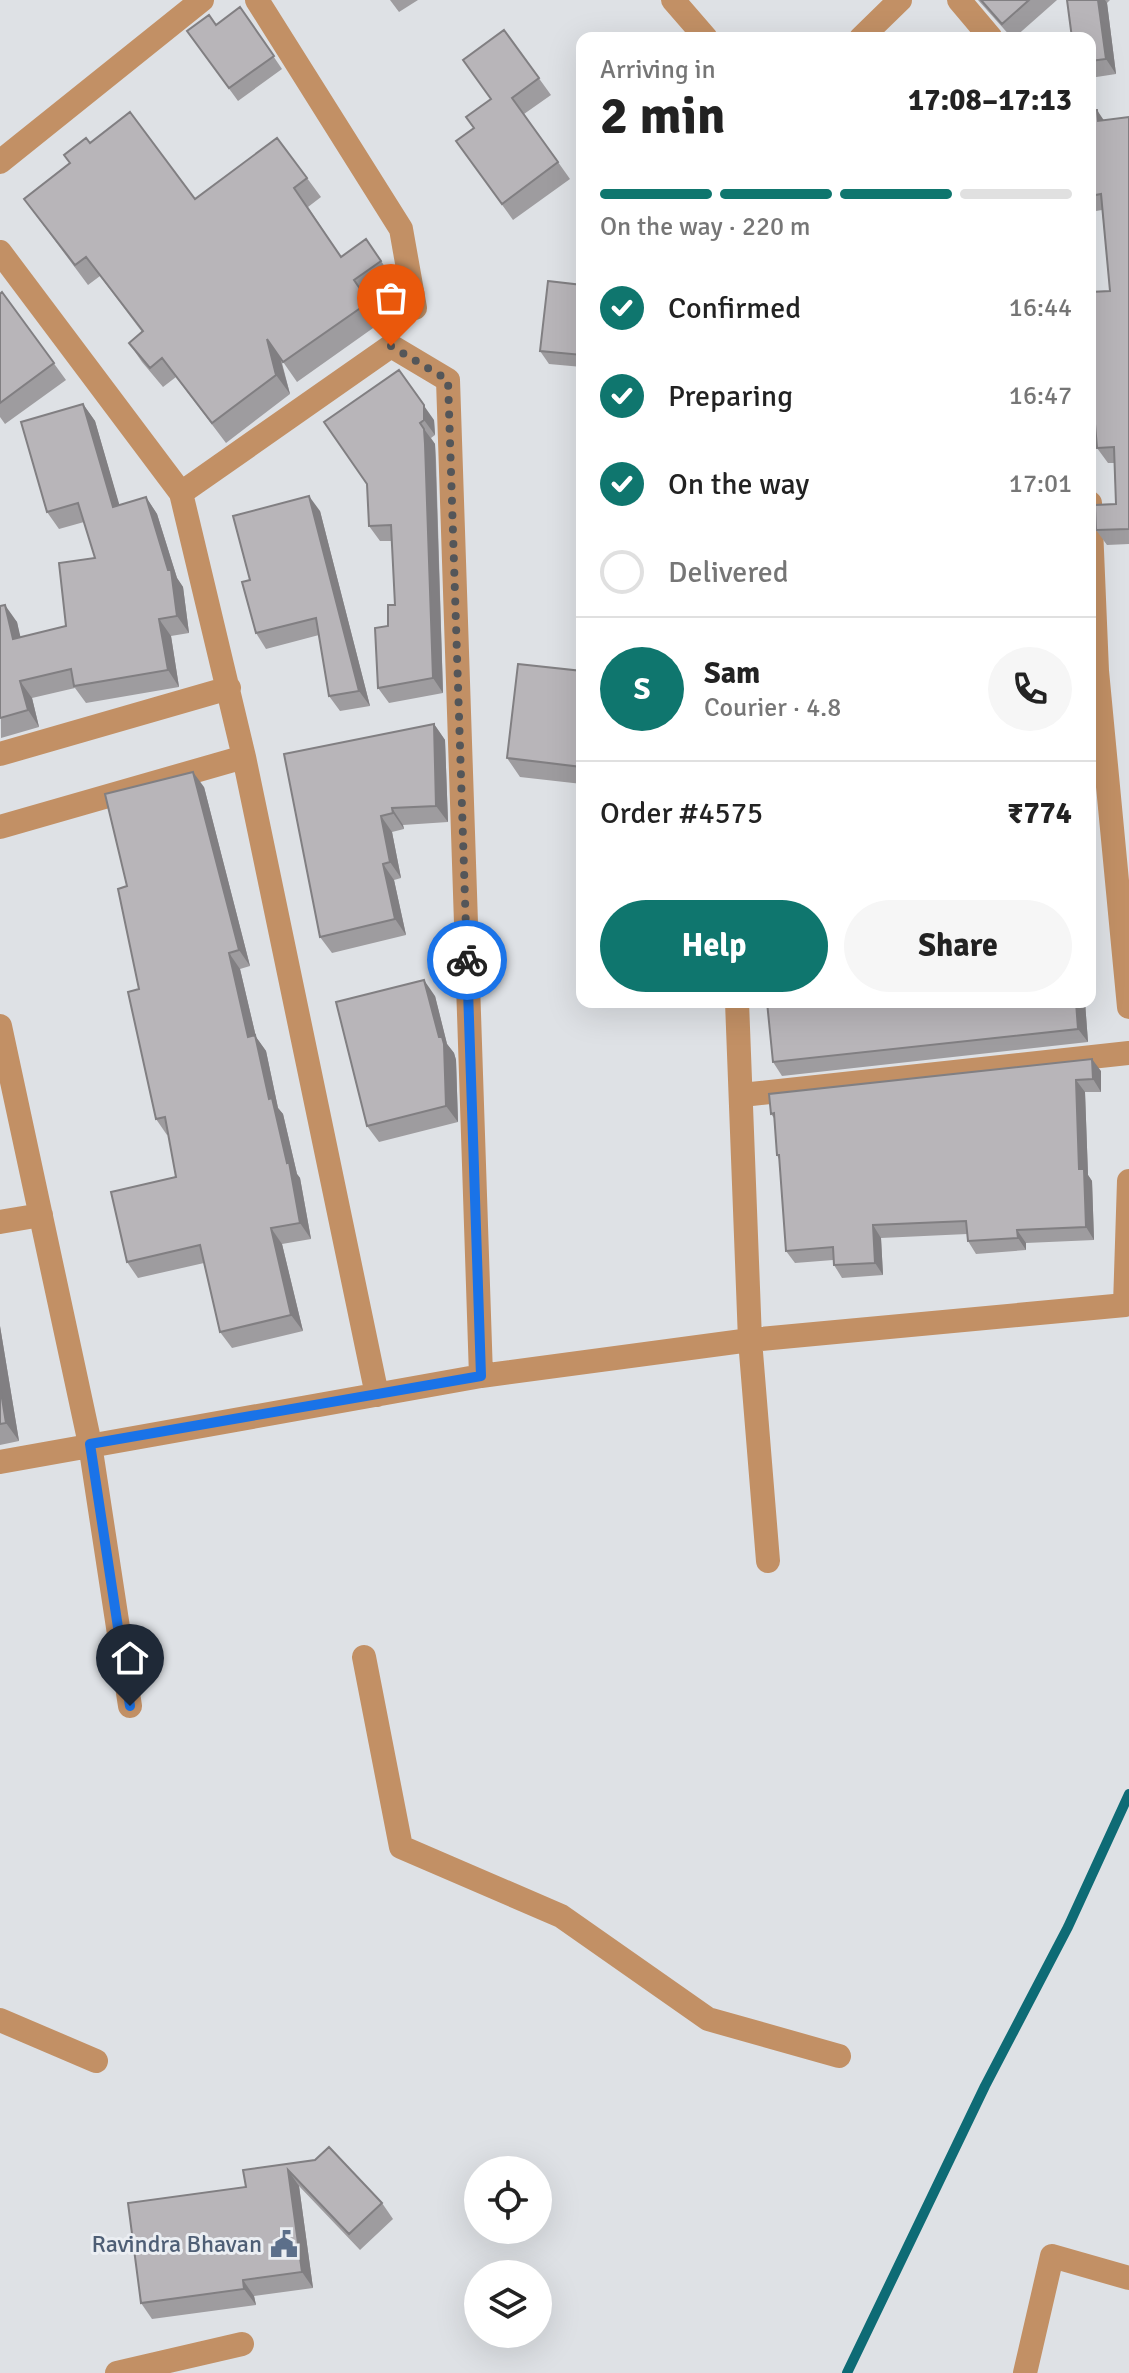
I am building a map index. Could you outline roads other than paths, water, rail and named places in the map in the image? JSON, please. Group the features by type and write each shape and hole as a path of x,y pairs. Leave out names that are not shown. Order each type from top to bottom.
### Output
{"street":[{"path":"0,162 202,0"},
{"path":"257,0 401,229 415,308"},
{"path":"673,0 701,32"},
{"path":"867,32 900,0"},
{"path":"959,0 986,32"},
{"path":"0,252 181,493 244,757 377,1395"},
{"path":"181,493 391,346 448,380 481,1376"},
{"path":"0,754 229,688"},
{"path":"1096,691 1129,1007"},
{"path":"0,827 244,757"},
{"path":"737,1008 750,1340 768,1561"},
{"path":"0,1026 90,1444 130,1706"},
{"path":"742,1095 1129,1053"},
{"path":"0,1462 481,1376 750,1340 1125,1305 1129,1181"},
{"path":"0,1222 41,1215"},
{"path":"364,1657 401,1847 561,1916 708,2019 839,2056"},
{"path":"0,2020 96,2061"},
{"path":"1025,2373 1052,2256 1129,2278"},
{"path":"117,2373 242,2344"}],"waterway":[{"path":"847,2373 985,2086 1068,1927 1129,1794"}],"place":[{"name":"Ravindra Bhavan","path":"284,2244"}]}
